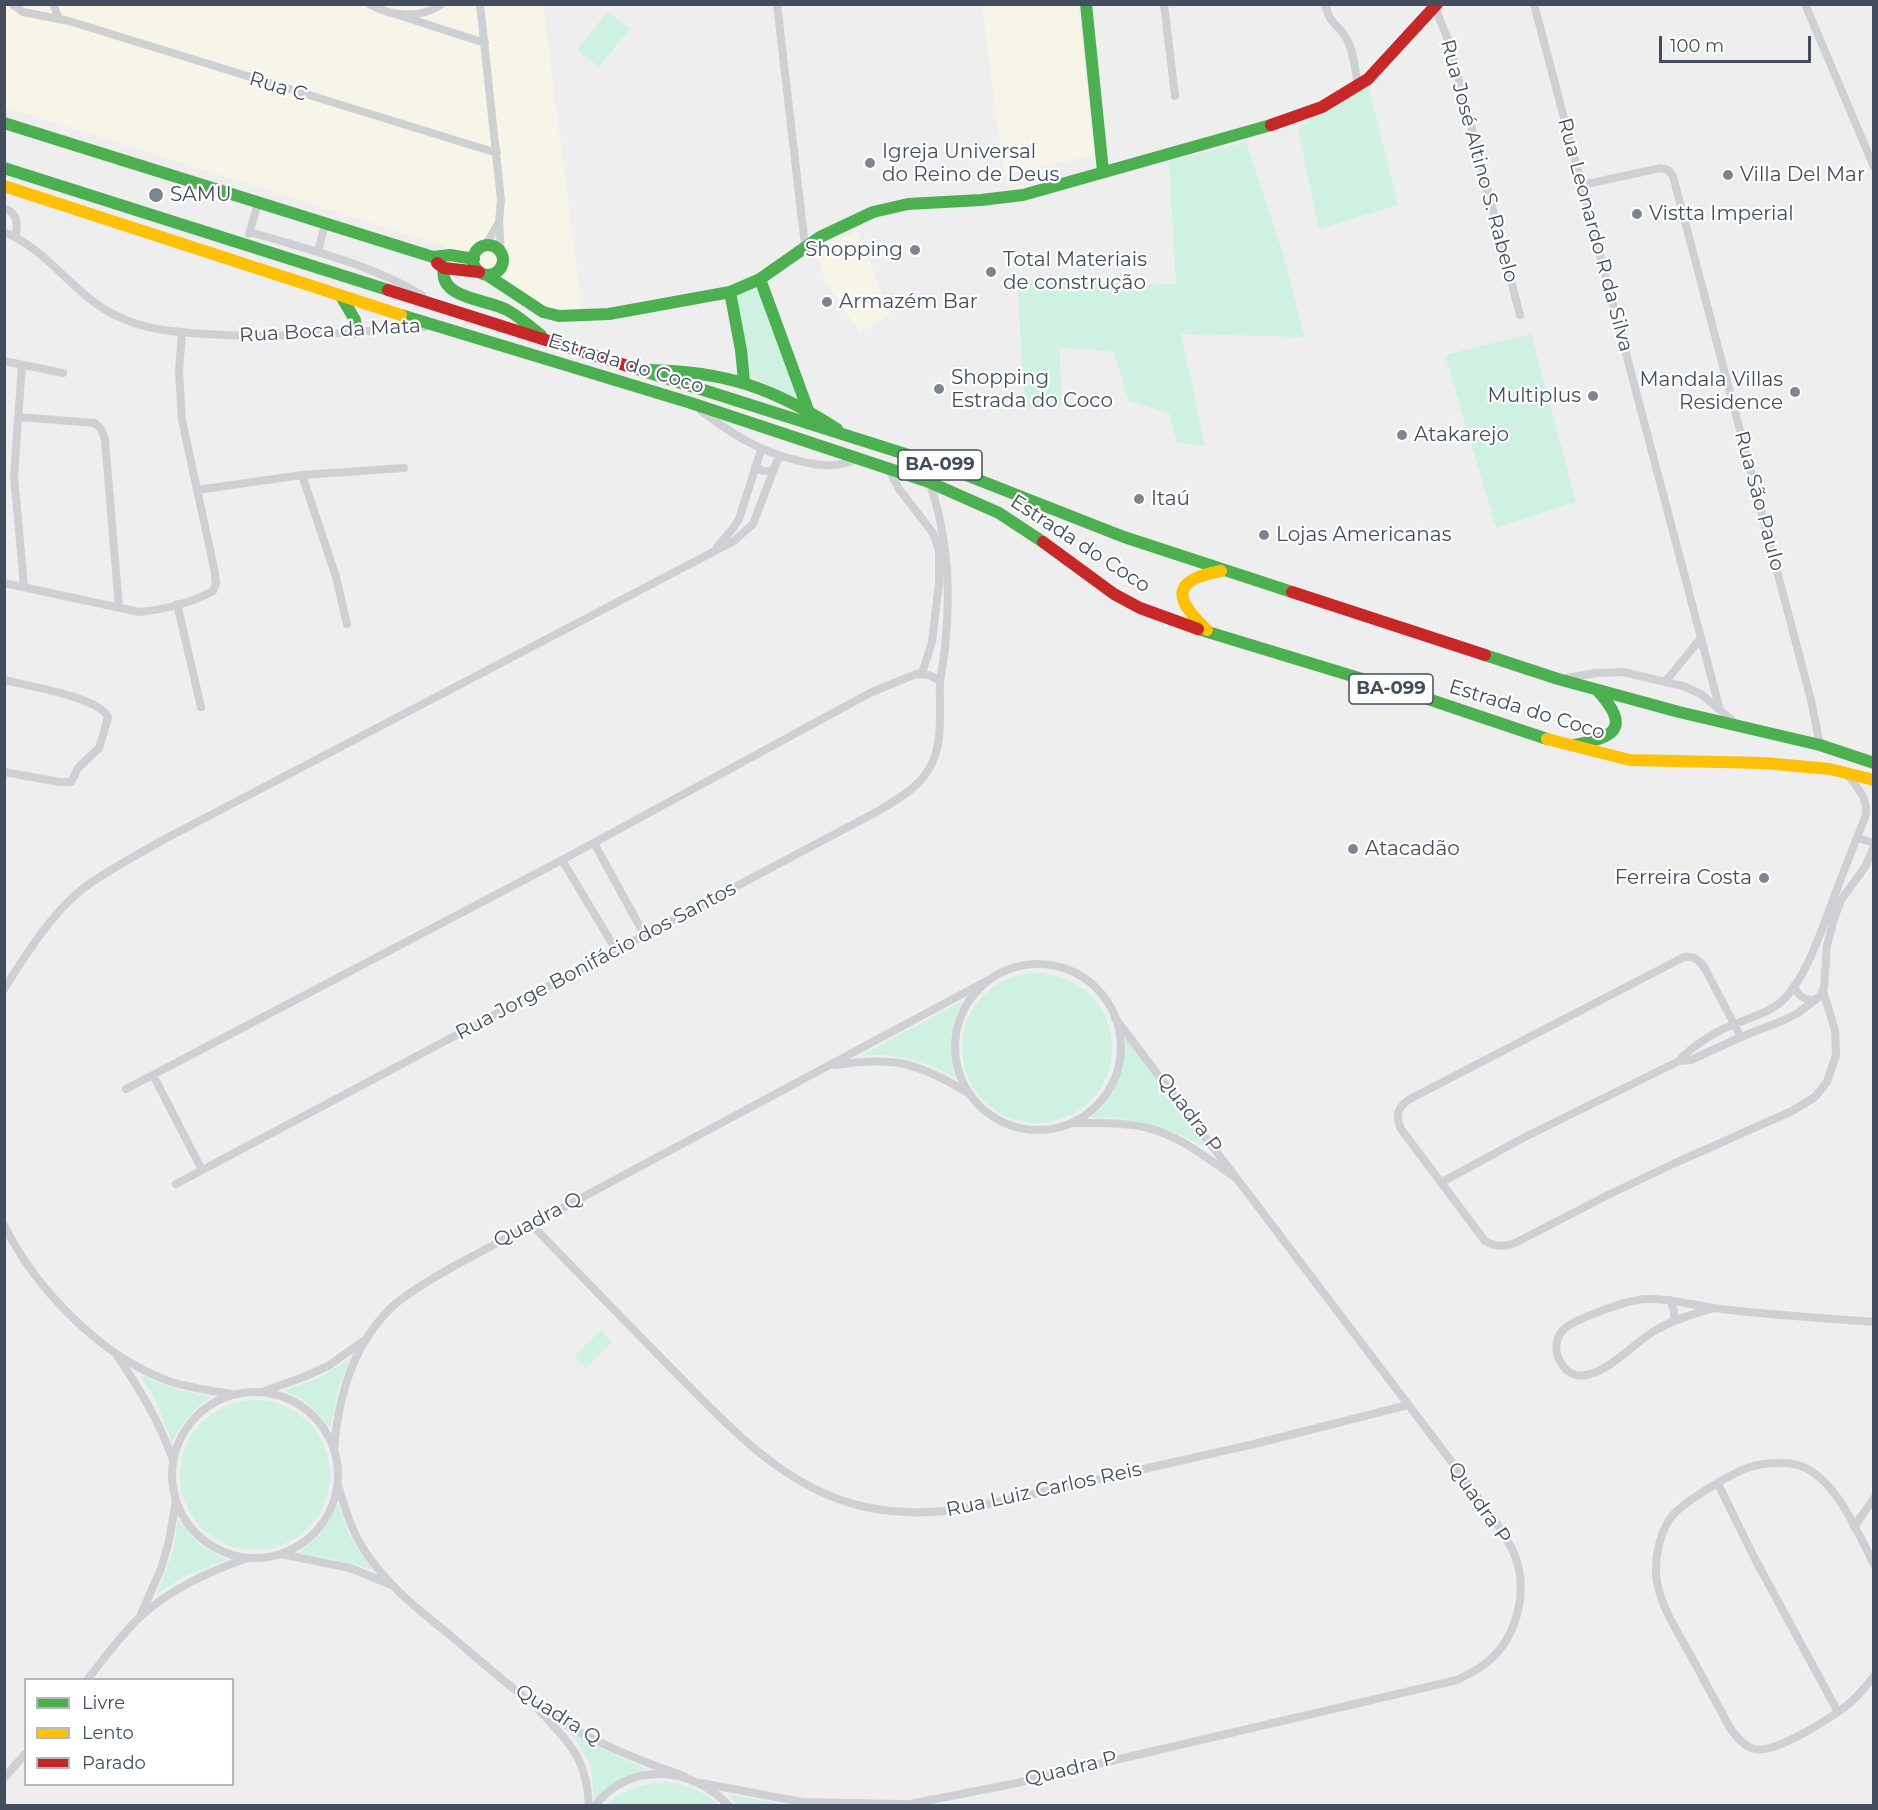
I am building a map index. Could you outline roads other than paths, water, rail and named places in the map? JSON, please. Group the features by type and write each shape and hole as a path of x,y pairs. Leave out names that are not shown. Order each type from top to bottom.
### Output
{"main road":[{"path":"1086,4 1103,171"},
{"path":"433,257 444,268 483,273 496,273 502,266 503,257 494,246 485,246 477,250 474,259 476,268 483,273 517,294 543,312 567,316 609,314 730,292 760,279 805,246 849,222 881,210 908,204 1023,195 1054,188 1103,171 1272,125 1322,107 1368,79 1436,6"},
{"path":"4,123 433,257 450,255 474,259"},
{"name":"Estrada do Coco","path":"4,168 943,466 1124,537 1558,679 1739,727 1820,745 1874,763"},
{"name":"Estrada do Coco","path":"4,186 434,326 691,403 929,482 999,513 1029,531 1114,594 1131,603 1212,634 1428,699 1569,745 1630,760 1830,768 1874,780"},
{"path":"502,266 517,294"},
{"path":"444,268 442,277 445,285 452,291 507,310 548,341"},
{"path":"760,279 808,410"},
{"path":"730,292 741,350 744,381"},
{"path":"341,296 356,320 357,332"},
{"path":"639,370 708,372 744,381 769,390 808,410 848,436"},
{"path":"1212,634 1190,613 1183,603 1181,593 1184,585 1191,578 1223,571"},
{"path":"1569,745 1599,740 1607,737 1615,728 1618,718 1614,708 1598,691"}],"street":[{"name":"Rua C","path":"12,4 23,12 59,19 497,153"},
{"path":"52,4 59,19"},
{"path":"369,4 485,43"},
{"path":"395,14 416,14 436,9 442,4"},
{"path":"480,4 501,200 499,222 501,253"},
{"path":"777,4 805,246"},
{"path":"1164,4 1175,96"},
{"path":"1324,4 1332,23 1344,34 1348,43 1358,87"},
{"name":"Rua Leonardo R da Silva","path":"1534,4 1720,710"},
{"path":"1805,4 1874,166"},
{"name":"Rua José Altino S. Rabelo","path":"1436,6 1465,102 1520,315"},
{"name":"Rua São Paulo","path":"1582,185 1661,168 1668,170 1673,176 1811,700 1820,745"},
{"path":"246,245 258,203"},
{"path":"4,208 15,215 18,220 16,236"},
{"path":"485,246 499,222"},
{"path":"318,252 325,224"},
{"name":"Rua Boca da Mata","path":"4,232 16,236 82,292 116,316 146,327 182,333 243,337 301,336 434,326"},
{"path":"250,232 318,252 400,282 441,308"},
{"path":"4,583 139,612 177,604 213,591 216,583 182,420 178,371 182,333"},
{"path":"4,361 63,373"},
{"path":"22,366 14,475 24,587"},
{"path":"691,403 761,450 779,456 830,466 840,466 858,458"},
{"path":"19,417 94,423 101,429 105,439 119,607"},
{"path":"713,552 734,527 742,513 761,450"},
{"path":"4,989 35,941 56,915 82,890 114,868 161,841 713,552 745,533 753,524 779,456"},
{"path":"755,467 764,471 773,471"},
{"path":"197,490 302,475 404,468"},
{"path":"887,468 899,489 933,533 943,555"},
{"path":"302,475 336,577 347,624"},
{"path":"922,674 932,642 943,555 941,522 929,482"},
{"path":"734,527 740,528 745,533"},
{"name":"Rua Jorge Bonifácio dos Santos","path":"176,1184 880,810 907,793 925,777 934,760 939,732 940,681 945,647 947,604 943,555"},
{"path":"936,603 947,604"},
{"path":"177,604 201,707"},
{"path":"1665,682 1701,638"},
{"path":"1558,679 1596,673 1623,672 1683,686 1701,694 1739,727"},
{"path":"126,1089 594,843 870,693 896,681 922,674 940,681"},
{"path":"4,680 79,699 107,713 107,727 99,748 78,768 74,780 68,783 4,772"},
{"path":"1442,1182 1525,1137 1679,1061 1691,1048 1734,1024 1772,1009 1782,1002 1794,986 1825,923 1866,816 1867,805 1845,772"},
{"path":"1679,1061 1690,1060 1798,1013 1822,992 1825,981 1827,945 1841,900 1866,867 1874,845 1857,838"},
{"path":"594,843 644,934"},
{"path":"562,860 616,950"},
{"path":"1810,956 1818,955 1825,961"},
{"path":"1741,1037 1704,967 1692,957 1684,957 1408,1100 1400,1107 1397,1119 1401,1129 1485,1241 1503,1247 1673,1164 1792,1111 1815,1097 1827,1082 1836,1055 1836,1030 1822,992"},
{"path":"829,1066 994,977 1016,967 1040,964 1064,969 1085,979 1103,996 1115,1018 1121,1042 1119,1067 1110,1090 1094,1109 1073,1123 1051,1130 1028,1130 1005,1124 986,1112 970,1094 960,1074 955,1052 957,1030 964,1009 970,1000 994,977"},
{"path":"1794,986 1803,999 1815,1000"},
{"name":"Quadra P","path":"904,1805 1017,1783 1143,1752 1433,1687 1467,1675 1493,1657 1505,1640 1520,1602 1521,1579 1516,1557 1505,1536 1473,1490 1115,1018"},
{"path":"829,1066 865,1060 909,1064 939,1075 970,1094"},
{"name":"Quadra Q","path":"334,1450 335,1430 344,1389 363,1342 405,1297 456,1265 531,1224 829,1066"},
{"path":"153,1075 202,1170"},
{"path":"1073,1123 1119,1123 1150,1128 1197,1151 1241,1182"},
{"name":"Rua Luiz Carlos Reis","path":"531,1224 707,1404 775,1465 807,1485 834,1498 869,1508 905,1513 943,1512 976,1507 1254,1444 1408,1405"},
{"path":"4,1225 30,1269 62,1307 116,1354 167,1380 195,1389 234,1394 262,1392 328,1366 363,1342"},
{"path":"1714,1308 1674,1321 1637,1342 1601,1370 1591,1374 1580,1376 1571,1374 1560,1362 1556,1351 1557,1339 1563,1330 1589,1315 1642,1299 1670,1300 1714,1308 1874,1322"},
{"path":"1670,1300 1674,1311 1674,1321"},
{"path":"116,1354 144,1394 173,1460"},
{"path":"234,1394 201,1411 188,1425 178,1442 172,1474 176,1500 184,1518 196,1533 211,1546 229,1554 259,1558 281,1554 302,1544 319,1528 331,1508 337,1485 338,1467 334,1450 323,1428 307,1410 285,1398 262,1392"},
{"path":"1874,1564 1830,1487 1799,1465 1768,1463 1752,1467 1718,1484 1680,1509 1671,1518 1661,1535 1656,1573 1666,1611 1730,1728 1751,1749 1770,1749 1838,1712 1852,1701 1874,1676"},
{"path":"1718,1484 1838,1712"},
{"name":"Quadra Q","path":"337,1485 350,1523 364,1551 389,1584 533,1703 602,1743 700,1783"},
{"path":"1854,1527 1874,1498"},
{"path":"140,1617 161,1569 176,1500"},
{"path":"1846,1513 1865,1508"},
{"name":"Quadra Q","path":"281,1554 350,1568 389,1584"},
{"path":"89,1678 140,1617 170,1594 197,1577 248,1558"},
{"path":"533,1703 572,1746 580,1760 588,1787 589,1806"},
{"path":"4,1778 24,1755"},
{"path":"595,1806 615,1787 637,1777 661,1773 684,1776"},
{"path":"700,1783 802,1802 904,1805"},
{"path":"700,1783 708,1787 729,1806"}],"place":[{"name":"Igreja Universal do Reino de Deus","path":"870,163"},
{"name":"Villa Del Mar","path":"1728,175"},
{"name":"SAMU","path":"156,195"},
{"name":"Vistta Imperial","path":"1637,214"},
{"name":"Shopping","path":"915,250"},
{"name":"Total Materiais de construção","path":"991,272"},
{"name":"Armazém Bar","path":"827,302"},
{"name":"Shopping Estrada do Coco","path":"939,389"},
{"name":"Mandala Villas Residence","path":"1795,392"},
{"name":"Multiplus","path":"1593,396"},
{"name":"Atakarejo","path":"1402,435"},
{"name":"Itaú","path":"1139,499"},
{"name":"Lojas Americanas","path":"1264,535"},
{"name":"Atacadão","path":"1353,849"},
{"name":"Ferreira Costa","path":"1764,878"}]}
